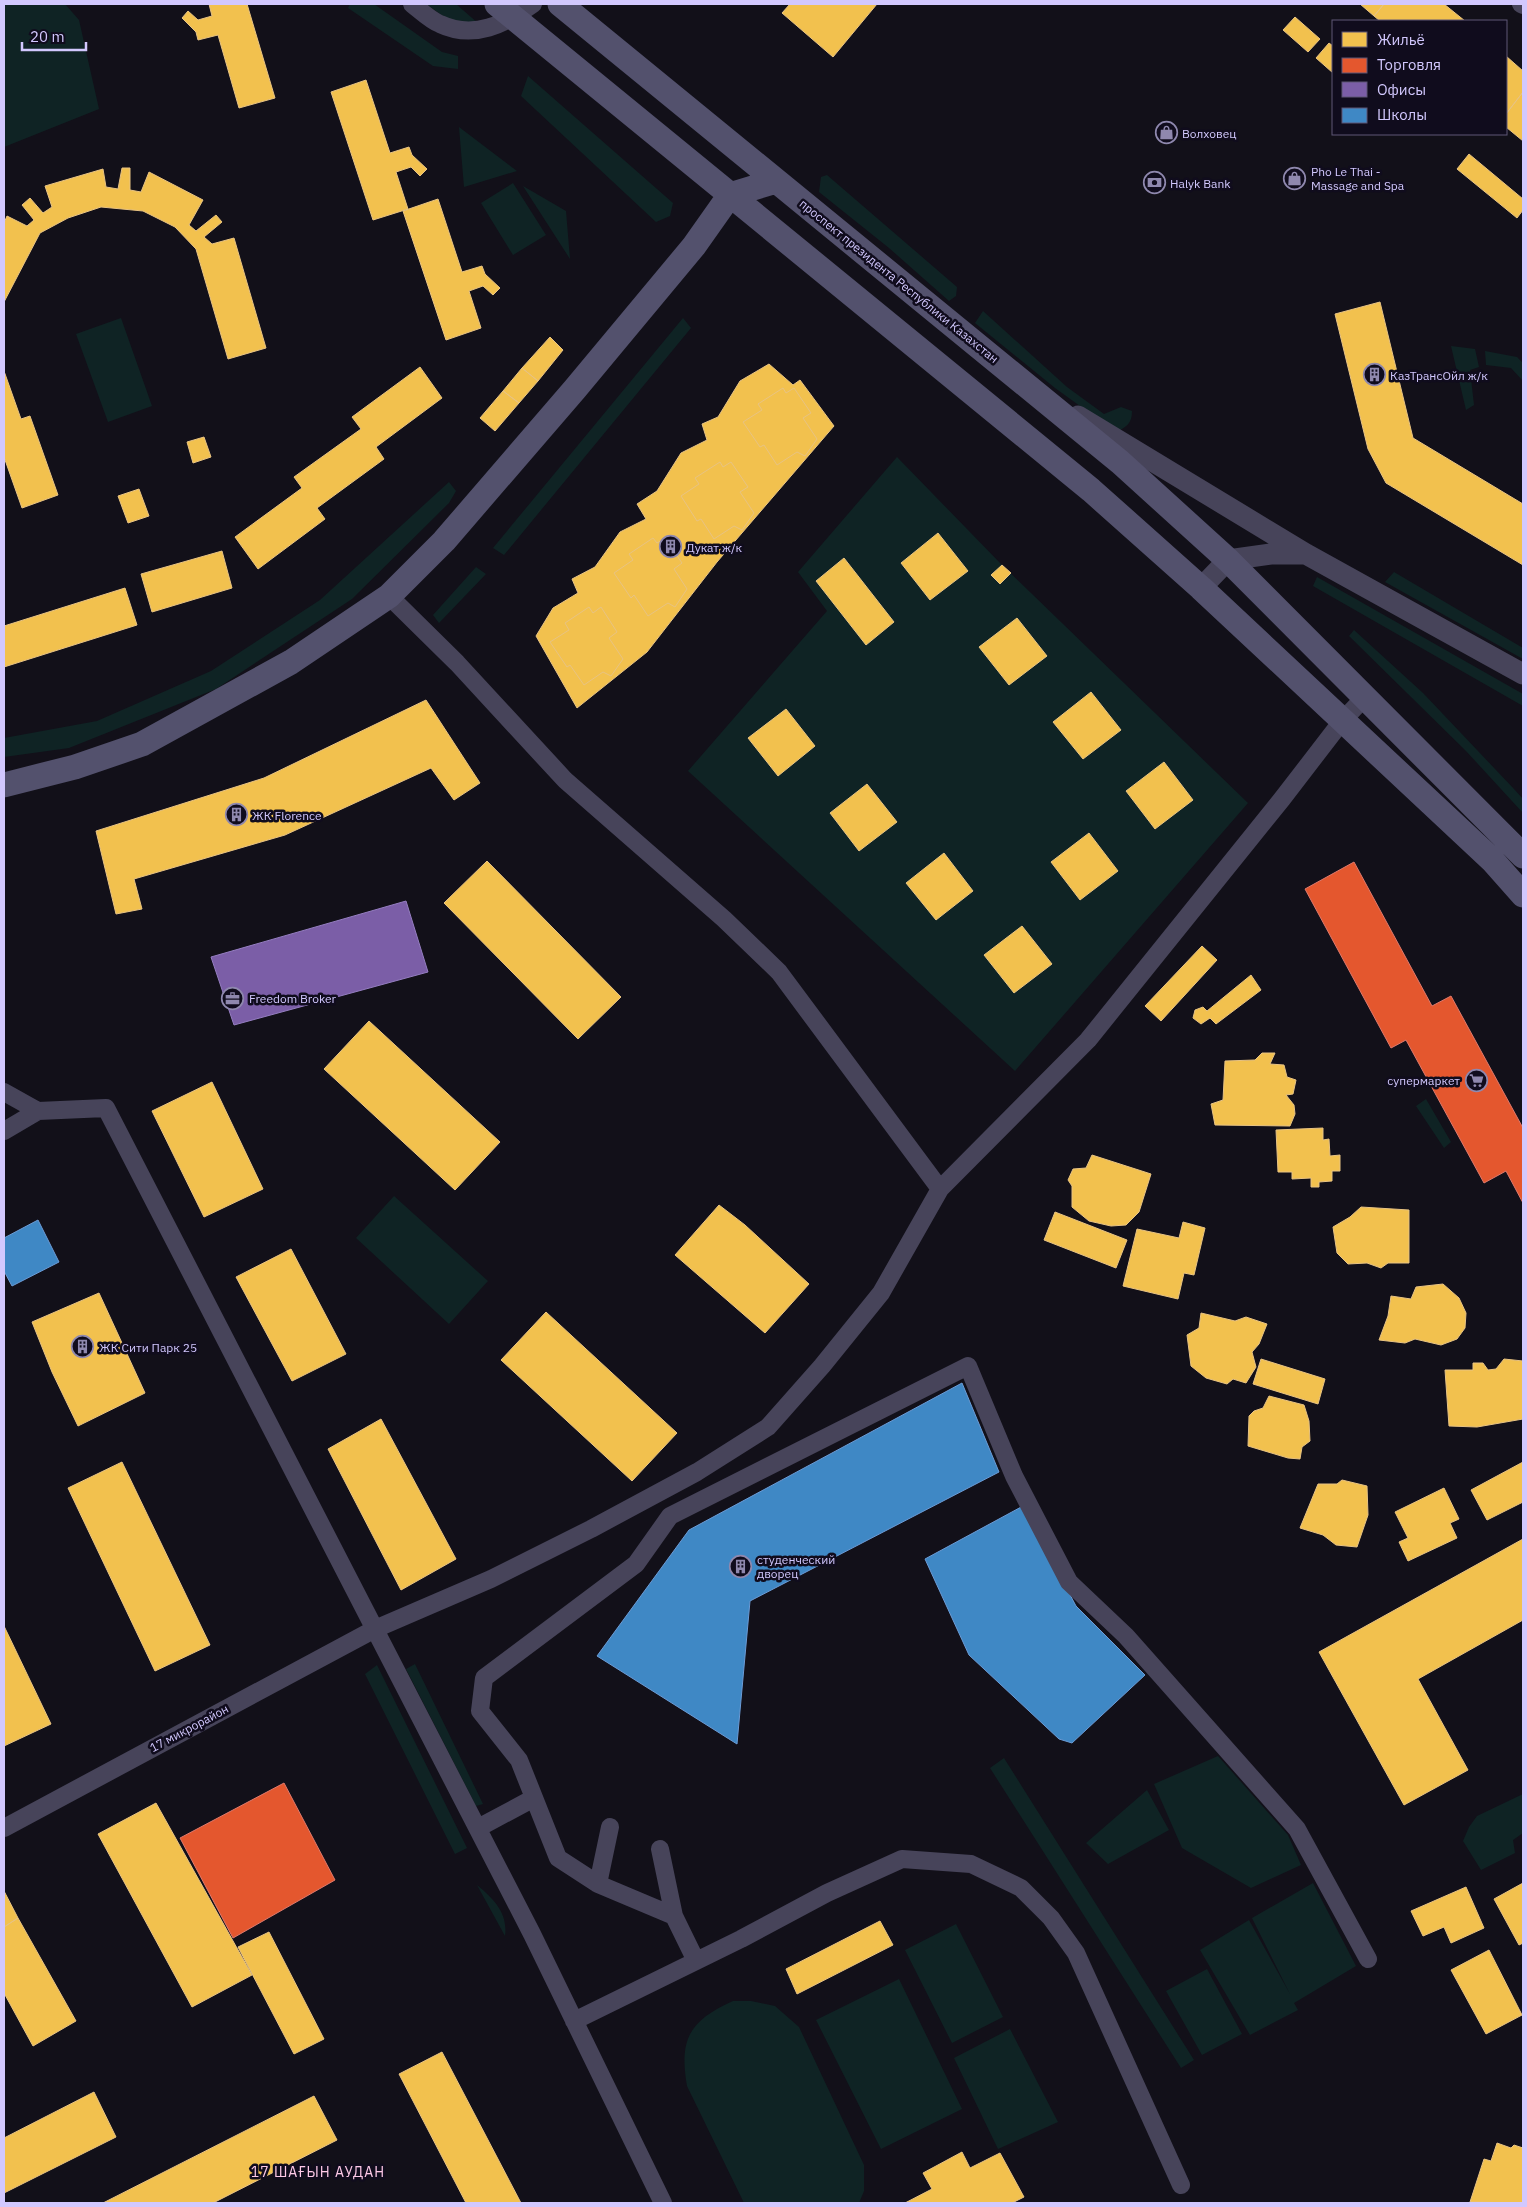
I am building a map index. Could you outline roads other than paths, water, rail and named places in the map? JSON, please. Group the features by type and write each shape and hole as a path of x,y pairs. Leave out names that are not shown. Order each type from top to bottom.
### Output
{"main road":[{"name":"проспект президента Республики Казахстан","path":"560,4 1120,462 1228,560 1523,856"},
{"path":"515,8 730,195 1091,490 1201,588 1492,860 1523,895"},
{"path":"4,785 75,768 142,744 291,662 389,596 444,541 575,389 694,246 730,195 776,181"}],"street":[{"path":"412,4 439,24 462,31 495,26 515,8"},
{"path":"1022,382 1306,554 1523,674"},
{"path":"1201,588 1228,560 1272,554 1306,554"},
{"path":"389,596 457,663 566,780 724,919 779,972 940,1189"},
{"name":"17 микрорайон","path":"4,1828 375,1629 491,1579 591,1529 697,1472 768,1427 822,1366 881,1293 940,1189 1088,1040 1282,799 1342,721 1365,697"},
{"path":"4,1092 38,1111"},
{"path":"4,1131 38,1111 106,1108 478,1828 663,2203"},
{"path":"674,1916 598,1884 558,1858 519,1760 480,1711 484,1678 636,1564 670,1516 968,1366 1014,1476 1069,1582 1126,1636 1297,1828 1368,1959"},
{"path":"478,1828 534,1798"},
{"path":"598,1884 610,1827"},
{"path":"660,1849 674,1916 696,1961"},
{"path":"574,2021 696,1961 827,1893 902,1859 971,1864 1021,1888 1051,1918 1076,1953 1181,2184"}],"place":[{"name":"Волховец","path":"1166,133"},
{"name":"Pho Le Thai - Massage and Spa","path":"1295,178"},
{"name":"Halyk Bank","path":"1154,183"},
{"name":"КазТрансОйл ж/к","path":"1374,375"},
{"name":"Дукат ж/к","path":"670,547"},
{"name":"ЖК Florence","path":"236,815"},
{"name":"Freedom Broker","path":"233,998"},
{"name":"супермаркет","path":"1476,1080"},
{"name":"ЖК Сити Парк 25","path":"83,1347"},
{"name":"студенческий дворец","path":"741,1566"}],"district":[{"name":"17 ШАҒЫН АУДАН","path":"318,2172"}]}
